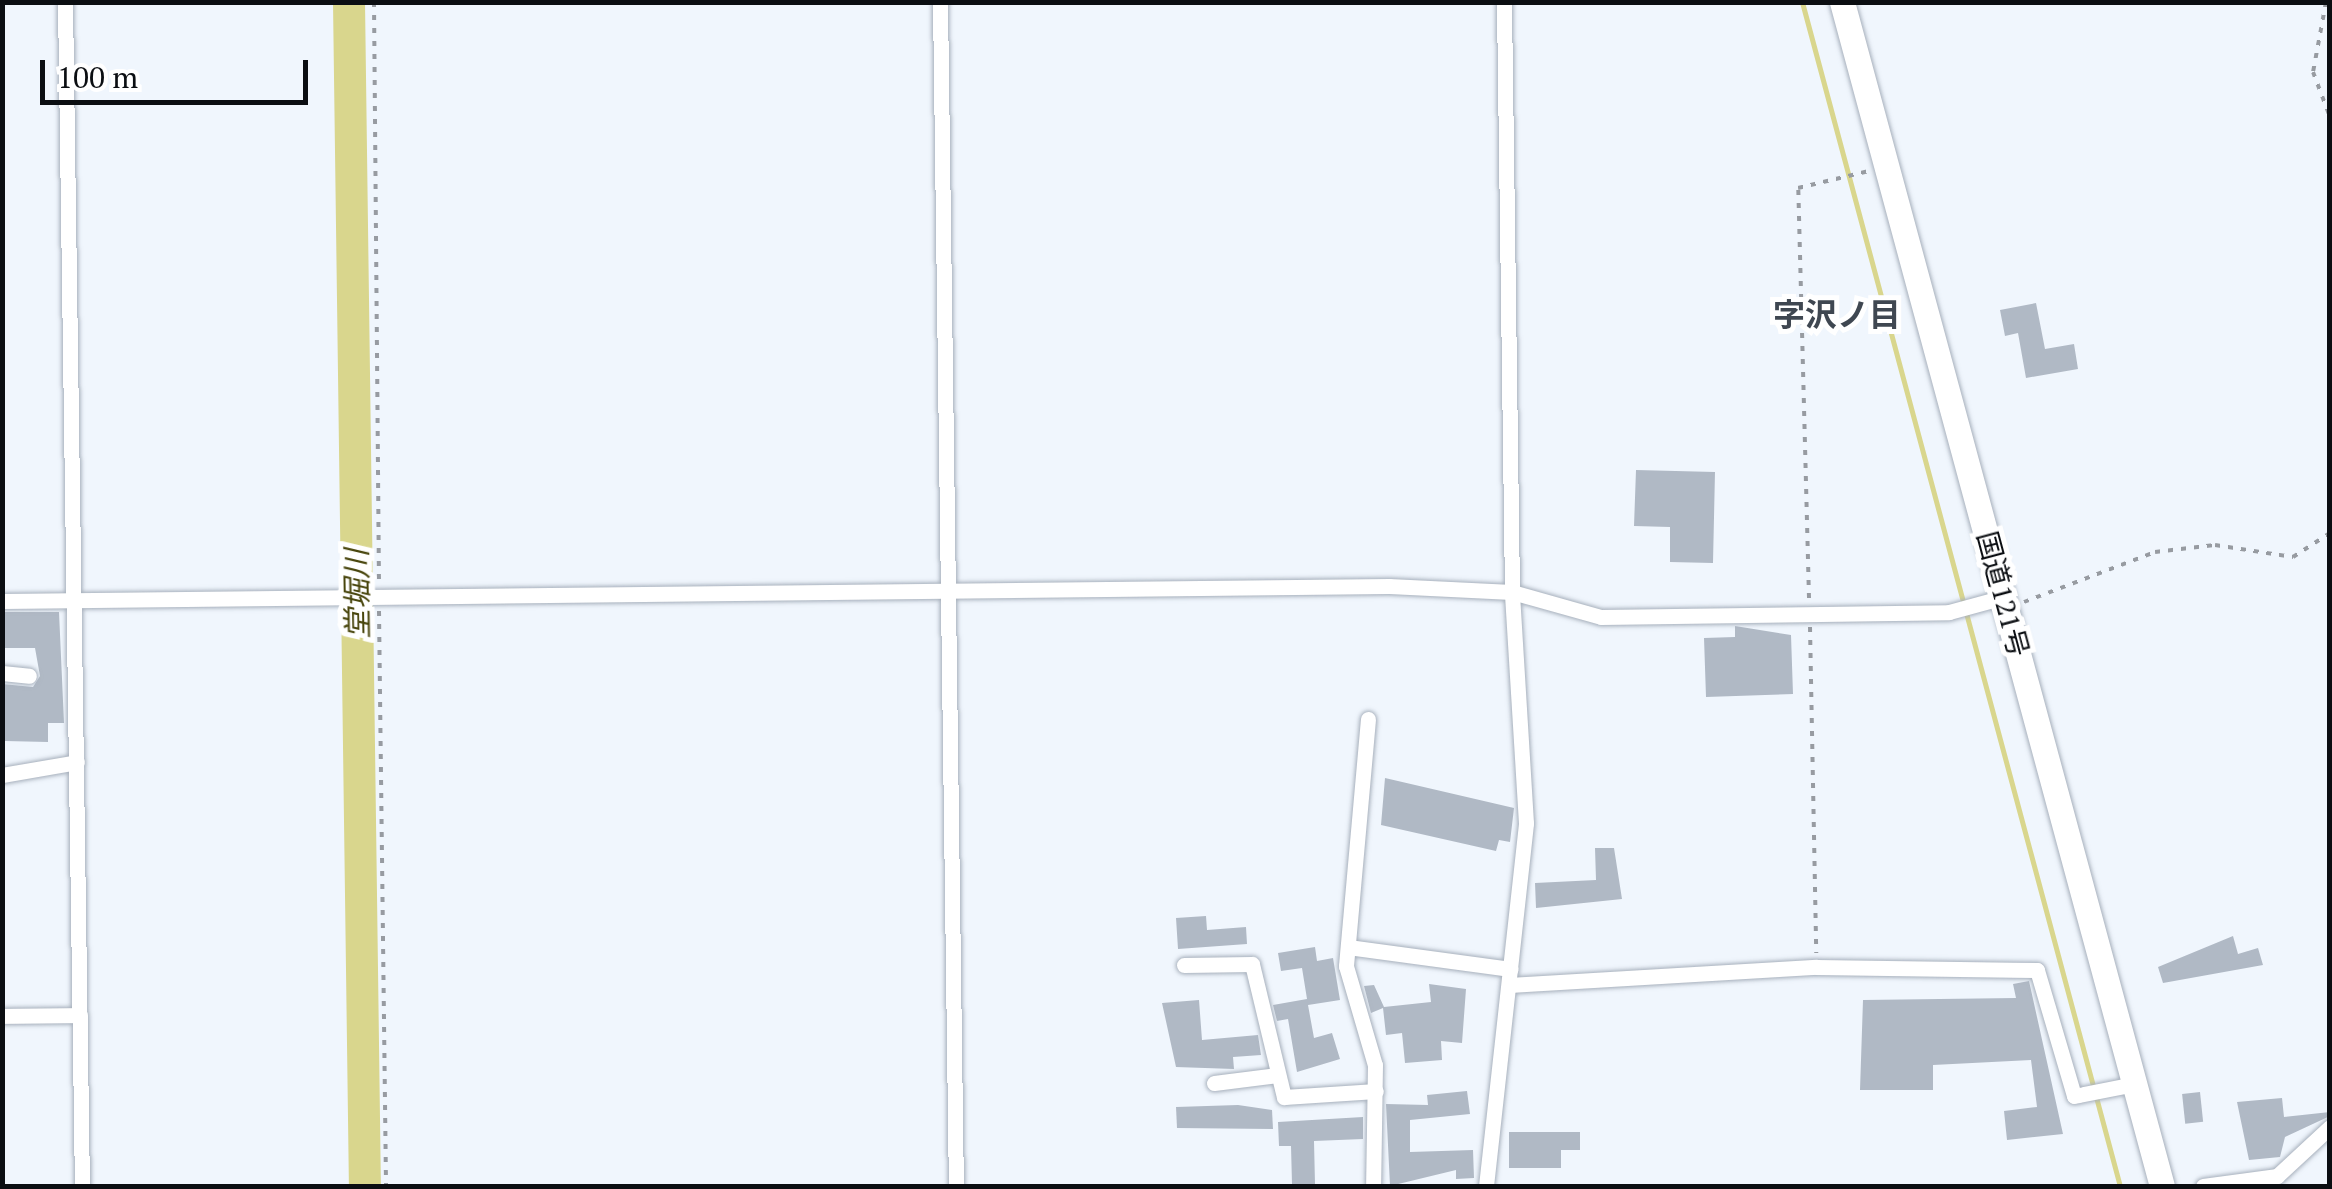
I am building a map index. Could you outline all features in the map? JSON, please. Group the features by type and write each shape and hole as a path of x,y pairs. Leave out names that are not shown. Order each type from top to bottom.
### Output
{"highway":[{"name":"国道121号","path":"1842,2 2162,1186"}],"street":[{"path":"65,2 82,1186"},
{"path":"940,2 956,1186"},
{"path":"1486,1186 1526,823 1512,592 1504,2"},
{"path":"2,602 949,592 1512,592 1601,617 1949,612 2006,602"},
{"path":"2,673 28,676"},
{"path":"1368,719 1348,947 1348,993 1376,1091 1372,1186"},
{"path":"2,775 77,762"},
{"path":"1348,947 1510,977 1816,968 2037,970 2074,1096 2134,1084"},
{"path":"1184,965 1252,964 1276,1075 1290,1100 1376,1091"},
{"path":"2,1016 80,1016"},
{"path":"1214,1083 1276,1075"},
{"path":"2203,1186 2277,1176 2330,1127"}],"path":[{"path":"2326,2 2312,72 2330,117"},
{"path":"1816,968 1798,188 1887,167"},
{"path":"2006,602 2155,552 2215,545 2293,557 2330,533"}],"building":[{"path":"2036,303 2045,349 2074,344 2078,369 2026,378 2018,333 2005,336 2000,310"},
{"path":"1636,470 1715,472 1713,563 1670,562 1670,527 1634,526"},
{"path":"2,612 59,612 64,723 48,723 48,742 5,741 2,684 33,687 40,676 35,648 2,648"},
{"path":"1735,626 1791,635 1793,694 1706,697 1704,638 1735,637"},
{"path":"1385,778 1514,808 1510,842 1499,840 1496,851 1381,825"},
{"path":"1595,848 1614,848 1622,899 1536,908 1535,883 1596,880"},
{"path":"1206,916 1207,930 1246,927 1247,944 1178,949 1176,918"},
{"path":"2233,936 2238,954 2258,948 2263,965 2163,983 2158,967"},
{"path":"1315,947 1317,961 1333,958 1340,1000 1308,1005 1314,1038 1332,1033 1340,1059 1297,1072 1288,1019 1277,1021 1273,1005 1307,999 1302,968 1281,971 1278,953"},
{"path":"2029,981 2063,1134 2007,1140 2004,1111 2037,1107 2031,1060 1933,1065 1933,1090 1860,1090 1863,1000 2016,998 2013,984"},
{"path":"1429,984 1466,989 1462,1043 1441,1041 1442,1060 1405,1063 1402,1033 1386,1035 1383,1008 1371,1013 1364,986 1374,985 1384,1007 1431,1002"},
{"path":"1199,1000 1202,1040 1258,1035 1261,1055 1233,1057 1234,1069 1176,1067 1162,1003"},
{"path":"1467,1091 1470,1114 1410,1120 1410,1152 1473,1150 1474,1178 1456,1179 1456,1170 1390,1186 1386,1104 1428,1105 1427,1095"},
{"path":"2200,1092 2203,1122 2185,1124 2182,1094"},
{"path":"2282,1098 2284,1117 2330,1112 2330,1116 2285,1137 2280,1157 2249,1160 2237,1102"},
{"path":"1238,1105 1272,1110 1273,1129 1177,1128 1176,1107"},
{"path":"1363,1117 1363,1139 1314,1141 1315,1184 1292,1184 1291,1146 1279,1146 1278,1122"},
{"path":"1509,1132 1580,1132 1580,1150 1561,1150 1561,1168 1509,1168"}],"waterway":[{"name":"堂堀川","path":"349,2 365,1186"},
{"path":"1802,2 2120,1186"}],"district":[{"name":"字沢ノ目","path":"1837,314"}]}
